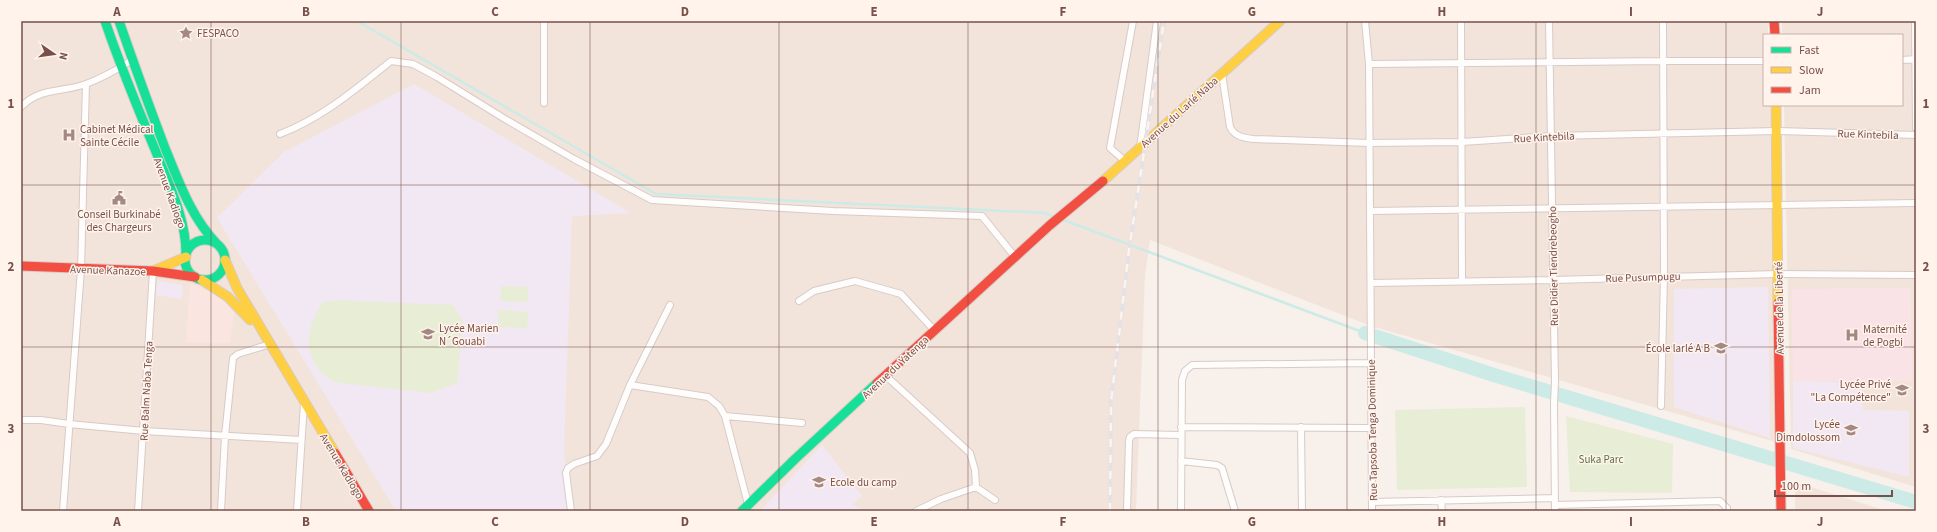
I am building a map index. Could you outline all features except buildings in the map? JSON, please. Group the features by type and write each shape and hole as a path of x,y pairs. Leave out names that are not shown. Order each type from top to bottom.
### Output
{"main road":[{"name":"Avenue Kadiogo","path":"105,21 120,68 177,207 187,241 186,256"},
{"name":"Avenue Kadiogo","path":"119,21 132,60 188,203 201,229 217,244"},
{"name":"Avenue du Larlé Naba","path":"1050,225 1078,203 1280,21"},
{"path":"1774,21 1774,34"},
{"name":"Avenue de la Liberté","path":"1776,106 1781,511"},
{"name":"Avenue du Yatenga","path":"745,507 885,375 1050,225"},
{"path":"210,241 217,244 222,250 225,260 224,267 218,276 212,279 198,279 186,267 186,256 190,248 199,242 210,241"},
{"path":"153,271 186,256"},
{"name":"Avenue Kadiogo","path":"225,260 237,288 369,511"},
{"name":"Avenue Kanazoe","path":"21,266 153,271 198,279"},
{"name":"Avenue Kadiogo","path":"198,279 217,287 228,296 268,341"}],"street":[{"path":"544,21 544,103"},
{"path":"1125,161 1110,148 1133,21"},
{"path":"1140,148 1157,21"},
{"name":"Rue Tapsoba Tenga Dominique","path":"1365,21 1369,64 1372,320 1372,511"},
{"path":"1461,21 1462,281"},
{"name":"Rue Didier Tiendrebeogho","path":"1549,21 1555,382 1555,508"},
{"path":"1661,406 1664,276 1663,21"},
{"path":"1915,21 1916,128"},
{"path":"21,108 34,96 86,84 120,68 132,60"},
{"path":"1903,60 1915,60"},
{"path":"280,134 294,129 332,108 391,61 413,64 574,159 652,200 833,211 982,216 1014,257"},
{"path":"1369,64 1663,61 1763,62"},
{"name":"Rue Kintebila","path":"1222,74 1230,127 1237,136 1254,139 1369,143 1462,142 1550,136 1777,131 1916,136"},
{"path":"63,511 81,269 86,84"},
{"path":"1370,211 1916,203"},
{"name":"Rue Balm Naba Tenga","path":"138,511 153,271"},
{"name":"Rue Pusumpugu","path":"1371,282 1553,280 1778,274 1916,276"},
{"path":"799,301 814,291 855,281 901,294 934,330"},
{"path":"571,511 566,473 568,468 574,464 597,456 606,444 630,385 670,305"},
{"path":"221,511 225,436 233,358 238,354 268,341"},
{"path":"1181,511 1182,380 1185,371 1192,365 1371,363"},
{"path":"885,375 970,453 975,470 976,487"},
{"path":"630,385 708,397 719,406 725,416 745,507"},
{"path":"297,511 304,403"},
{"path":"725,416 802,423"},
{"path":"21,420 41,420 144,431 301,440"},
{"path":"1181,427 1371,428"},
{"path":"1301,427 1302,511"},
{"path":"1127,511 1130,437 1134,434 1181,435"},
{"path":"1181,461 1217,465 1222,468 1235,511"},
{"path":"976,487 995,500"},
{"path":"916,511 940,499 976,487"},
{"path":"1372,502 1555,498"},
{"path":"1441,500 1442,511"},
{"path":"1555,508 1720,501 1726,508 1726,511"}],"shaded area":[{"path":"21,21 1768,21 1768,34 1763,34 1763,106 1770,106 1779,443 1371,326 1150,240 1145,275 1136,511 21,511"},
{"path":"1782,21 1916,21 1916,487 1791,449 1784,106 1903,106 1903,34 1782,34"},
{"name":"Lycée Marien N´Gouabi","path":"414,84 631,213 572,216 564,450 569,511 396,511 217,218 284,152"},
{"path":"158,281 183,285 182,299 156,295"},
{"path":"190,283 215,294 225,302 234,313 230,343 186,342"},
{"name":"École larlé A B","path":"1768,287 1770,438 1674,407 1674,289"},
{"name":"Maternité de Pogbi","path":"1910,288 1912,381 1793,381 1792,289"},
{"name":"Lycée Dimdolossom","path":"1793,381 1861,383 1863,410 1909,411 1909,477 1793,448"},
{"name":"Ecole du camp","path":"822,445 862,496 852,505 862,509 861,511 760,511"},
{"path":"1795,482 1887,511 1795,511"}],"green space":[{"path":"501,286 528,287 528,302 500,301"},
{"path":"338,300 453,305 463,321 457,383 431,393 333,382 323,374 316,365 311,355 309,335 316,313 323,302"},
{"path":"498,310 528,312 527,328 498,327"},
{"path":"1525,407 1527,487 1397,490 1395,410"},
{"name":"Suka Parc","path":"1566,416 1673,444 1672,493 1570,492"}],"waterway":[{"path":"357,21 656,194 1045,213 1055,217"},
{"path":"1061,219 1365,333"},
{"path":"1365,333 1497,376 1916,502"}],"railway":[{"path":"1110,511 1111,402 1129,250 1164,21"}],"traffic: fast":[{"path":"105,21 129,87 176,202 183,228 186,254"},
{"path":"119,21 165,148 186,199 208,234 217,244"},
{"path":"205,240 213,242 219,246 223,252 225,260 223,268 219,274 213,278 205,280 197,278 191,274 187,268 185,260 187,252 191,246 197,242 205,240"},
{"path":"742,511 795,459 877,383"}],"traffic: slow":[{"path":"1103,181 1280,21"},
{"path":"1776,106 1778,303"},
{"path":"153,271 186,257"},
{"path":"225,260 237,288 335,453"},
{"path":"202,280 228,297 250,320"}],"traffic: jam":[{"path":"1774,21 1775,34"},
{"path":"877,383 1050,225 1103,181"},
{"path":"21,266 153,271 195,277"},
{"path":"1778,303 1781,511"},
{"path":"335,453 369,511"}],"place":[{"name":"FESPACO","path":"186,33"},
{"name":"Cabinet Médical Sainte Cécile","path":"69,135"},
{"name":"Conseil Burkinabé des Chargeurs","path":"119,198"},
{"name":"Lycée Marien N´Gouabi","path":"428,334"},
{"name":"Maternité de Pogbi","path":"1852,335"},
{"name":"École larlé A B","path":"1721,348"},
{"name":"Lycée Privé \"La Compétence\"","path":"1902,390"},
{"name":"Lycée Dimdolossom","path":"1851,430"},
{"name":"Ecole du camp","path":"819,482"}]}
